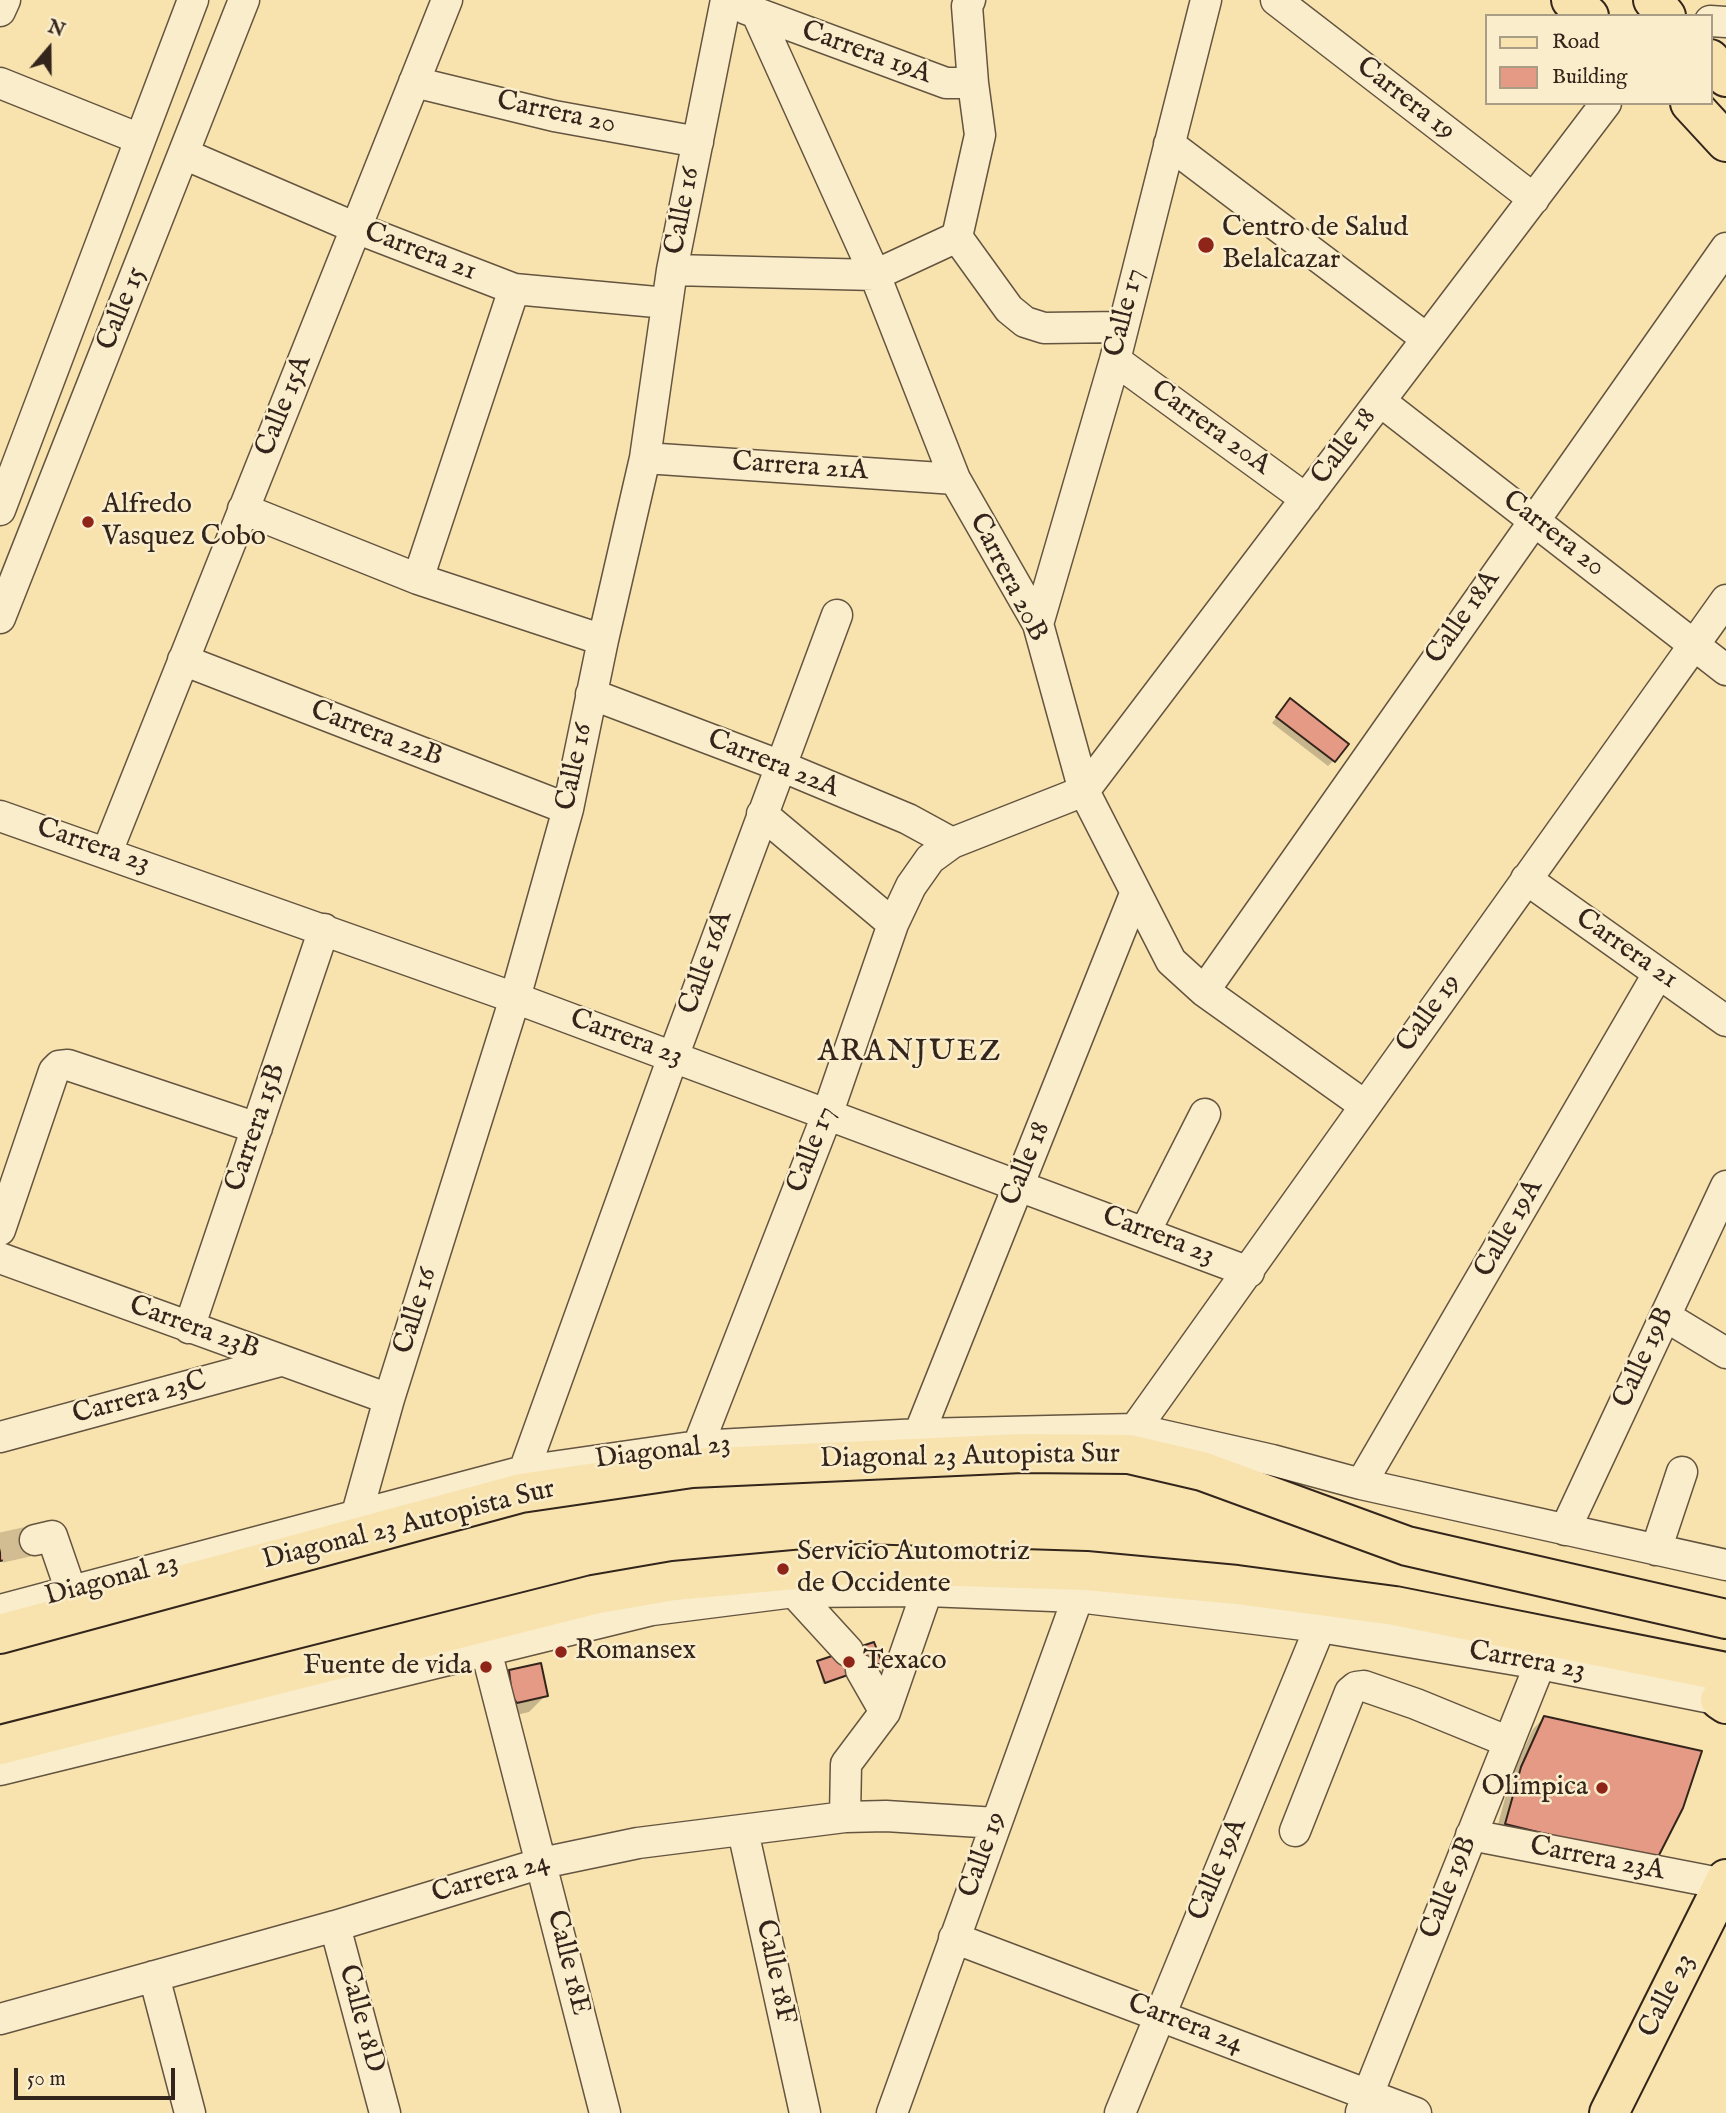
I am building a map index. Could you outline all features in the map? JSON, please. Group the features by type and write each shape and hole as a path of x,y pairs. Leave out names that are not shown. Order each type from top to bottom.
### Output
{"main road":[{"path":"1571,0 1587,14"},
{"path":"1653,0 1666,14"},
{"path":"1712,61 1726,77"},
{"path":"1692,105 1726,142"},
{"name":"Diagonal 23 Autopista Sur","path":"0,1634 521,1493 692,1468 1132,1441 1202,1471 1407,1546 1726,1619"},
{"path":"0,1745 593,1595 674,1581 860,1564 1082,1584"},
{"name":"Carrera 23","path":"1082,1584 1237,1585 1395,1606 1725,1694"},
{"path":"593,1595 652,1610"},
{"path":"542,1635 593,1595"},
{"name":"Calle 23","path":"1609,2113 1725,1881"}],"street":[{"path":"0,11 5,0"},
{"name":"Calle 15","path":"0,510 6,476 193,0"},
{"name":"Calle 15","path":"0,618 244,0"},
{"name":"Calle 15A","path":"107,852 447,0"},
{"name":"Carrera 19A","path":"725,0 946,83 973,83"},
{"name":"Calle 16","path":"356,1517 389,1399 515,998 568,809 591,694 645,458 672,270 725,0"},
{"path":"970,0 967,6 973,83 980,114 980,135 957,237 1009,309 1025,321 1044,327 1123,327"},
{"name":"Calle 17","path":"1038,624 1115,360 1206,0"},
{"name":"Carrera 19","path":"1276,0 1534,199"},
{"path":"1588,0 1604,14"},
{"path":"1634,0 1647,14"},
{"name":"Carrera 20B","path":"757,14 875,275 955,479 1038,624 1084,791 1171,961 1204,991 1364,1105"},
{"name":"Carrera 20","path":"414,82 554,116 698,142"},
{"path":"1712,82 1726,98"},
{"path":"0,83 140,139"},
{"name":"Calle 18","path":"1084,791 1604,105"},
{"path":"1706,105 1726,128"},
{"path":"1169,144 1427,339"},
{"name":"Carrera 21","path":"184,154 356,228 514,289 667,303"},
{"path":"672,270 875,275 957,237"},
{"name":"Calle 18A","path":"1204,991 1533,519 1726,248"},
{"path":"418,579 514,289"},
{"name":"Carrera 20A","path":"1115,360 1306,499"},
{"name":"Carrera 20","path":"1380,401 1726,670"},
{"name":"Carrera 21A","path":"645,458 955,479"},
{"path":"243,509 418,579 603,640"},
{"name":"Calle 19","path":"1132,1441 1364,1105 1726,600"},
{"name":"Calle 16A","path":"524,1471 673,1057 837,615"},
{"name":"Carrera 22B","path":"183,660 568,809"},
{"name":"Carrera 22A","path":"591,694 781,766 908,819 952,842"},
{"name":"Calle 17","path":"698,1446 827,1115 893,924 911,886 930,859 952,842 1084,791"},
{"path":"762,814 893,924"},
{"name":"Carrera 23","path":"0,816 515,998 1249,1272"},
{"name":"Carrera 21","path":"1527,879 1726,1021"},
{"name":"Calle 18","path":"919,1434 1135,894"},
{"name":"Carrera 15B","path":"189,1328 324,929"},
{"name":"Calle 19A","path":"1361,1484 1658,974"},
{"path":"0,1230 54,1071 59,1066 68,1065 257,1129"},
{"path":"1145,1232 1205,1114"},
{"name":"Calle 19B","path":"1565,1530 1726,1186"},
{"name":"Carrera 23B","path":"0,1258 389,1399"},
{"path":"1665,1316 1726,1353"},
{"name":"Carrera 23C","path":"0,1437 281,1361"},
{"name":"Diagonal 23","path":"0,1611 524,1471 698,1446 919,1434 1132,1441"},
{"path":"1132,1441 1361,1484 1726,1565"},
{"path":"1656,1550 1682,1472"},
{"path":"35,1540 52,1536 71,1591"},
{"path":"0,1770 652,1610 794,1592 928,1591 1082,1584"},
{"name":"Calle 19","path":"892,2113 1082,1584"},
{"name":"Carrera 23","path":"1082,1584 1320,1628 1725,1694"},
{"path":"845,1817 846,1764 885,1712 928,1591"},
{"path":"794,1592 854,1660 885,1712"},
{"name":"Calle 19A","path":"1120,2113 1320,1628"},
{"name":"Calle 18E","path":"486,1650 605,2113"},
{"name":"Calle 19B","path":"1364,2104 1540,1664"},
{"path":"1295,1831 1350,1692 1356,1687 1364,1686 1416,1704 1509,1742"},
{"name":"Carrera 24","path":"0,2019 335,1926 542,1863 638,1843 845,1817 886,1816 996,1824"},
{"name":"Calle 18F","path":"743,1830 805,2113"},
{"name":"Carrera 23A","path":"1471,1835 1725,1881"},
{"name":"Calle 18D","path":"335,1926 385,2113"},
{"name":"Carrera 24","path":"954,1938 1159,2015 1364,2104 1416,2113"},
{"path":"154,1976 190,2113"}],"building":[{"path":"1290,698 1349,744 1335,762 1276,717"},
{"path":"32,1527 38,1552 0,1561 0,1535"},
{"name":"Texaco","path":"874,1642 882,1663 825,1683 817,1661"},
{"path":"541,1663 548,1696 517,1703 512,1696 509,1670"},
{"name":"Olimpica","path":"1544,1716 1702,1751 1683,1808 1656,1861 1505,1824 1521,1767"}],"tunnel":[{"path":"0,1548 35,1540"}],"place":[{"name":"Centro de Salud Belalcazar","path":"1206,245"},
{"name":"Alfredo Vasquez Cobo","path":"88,522"},
{"name":"Servicio Automotriz de Occidente","path":"783,1569"},
{"name":"Romansex","path":"561,1652"},
{"name":"Texaco","path":"849,1662"},
{"name":"Fuente de vida","path":"486,1667"},
{"name":"Olimpica","path":"1602,1788"}],"district":[{"name":"ARANJUEZ","path":"910,1054"}]}
